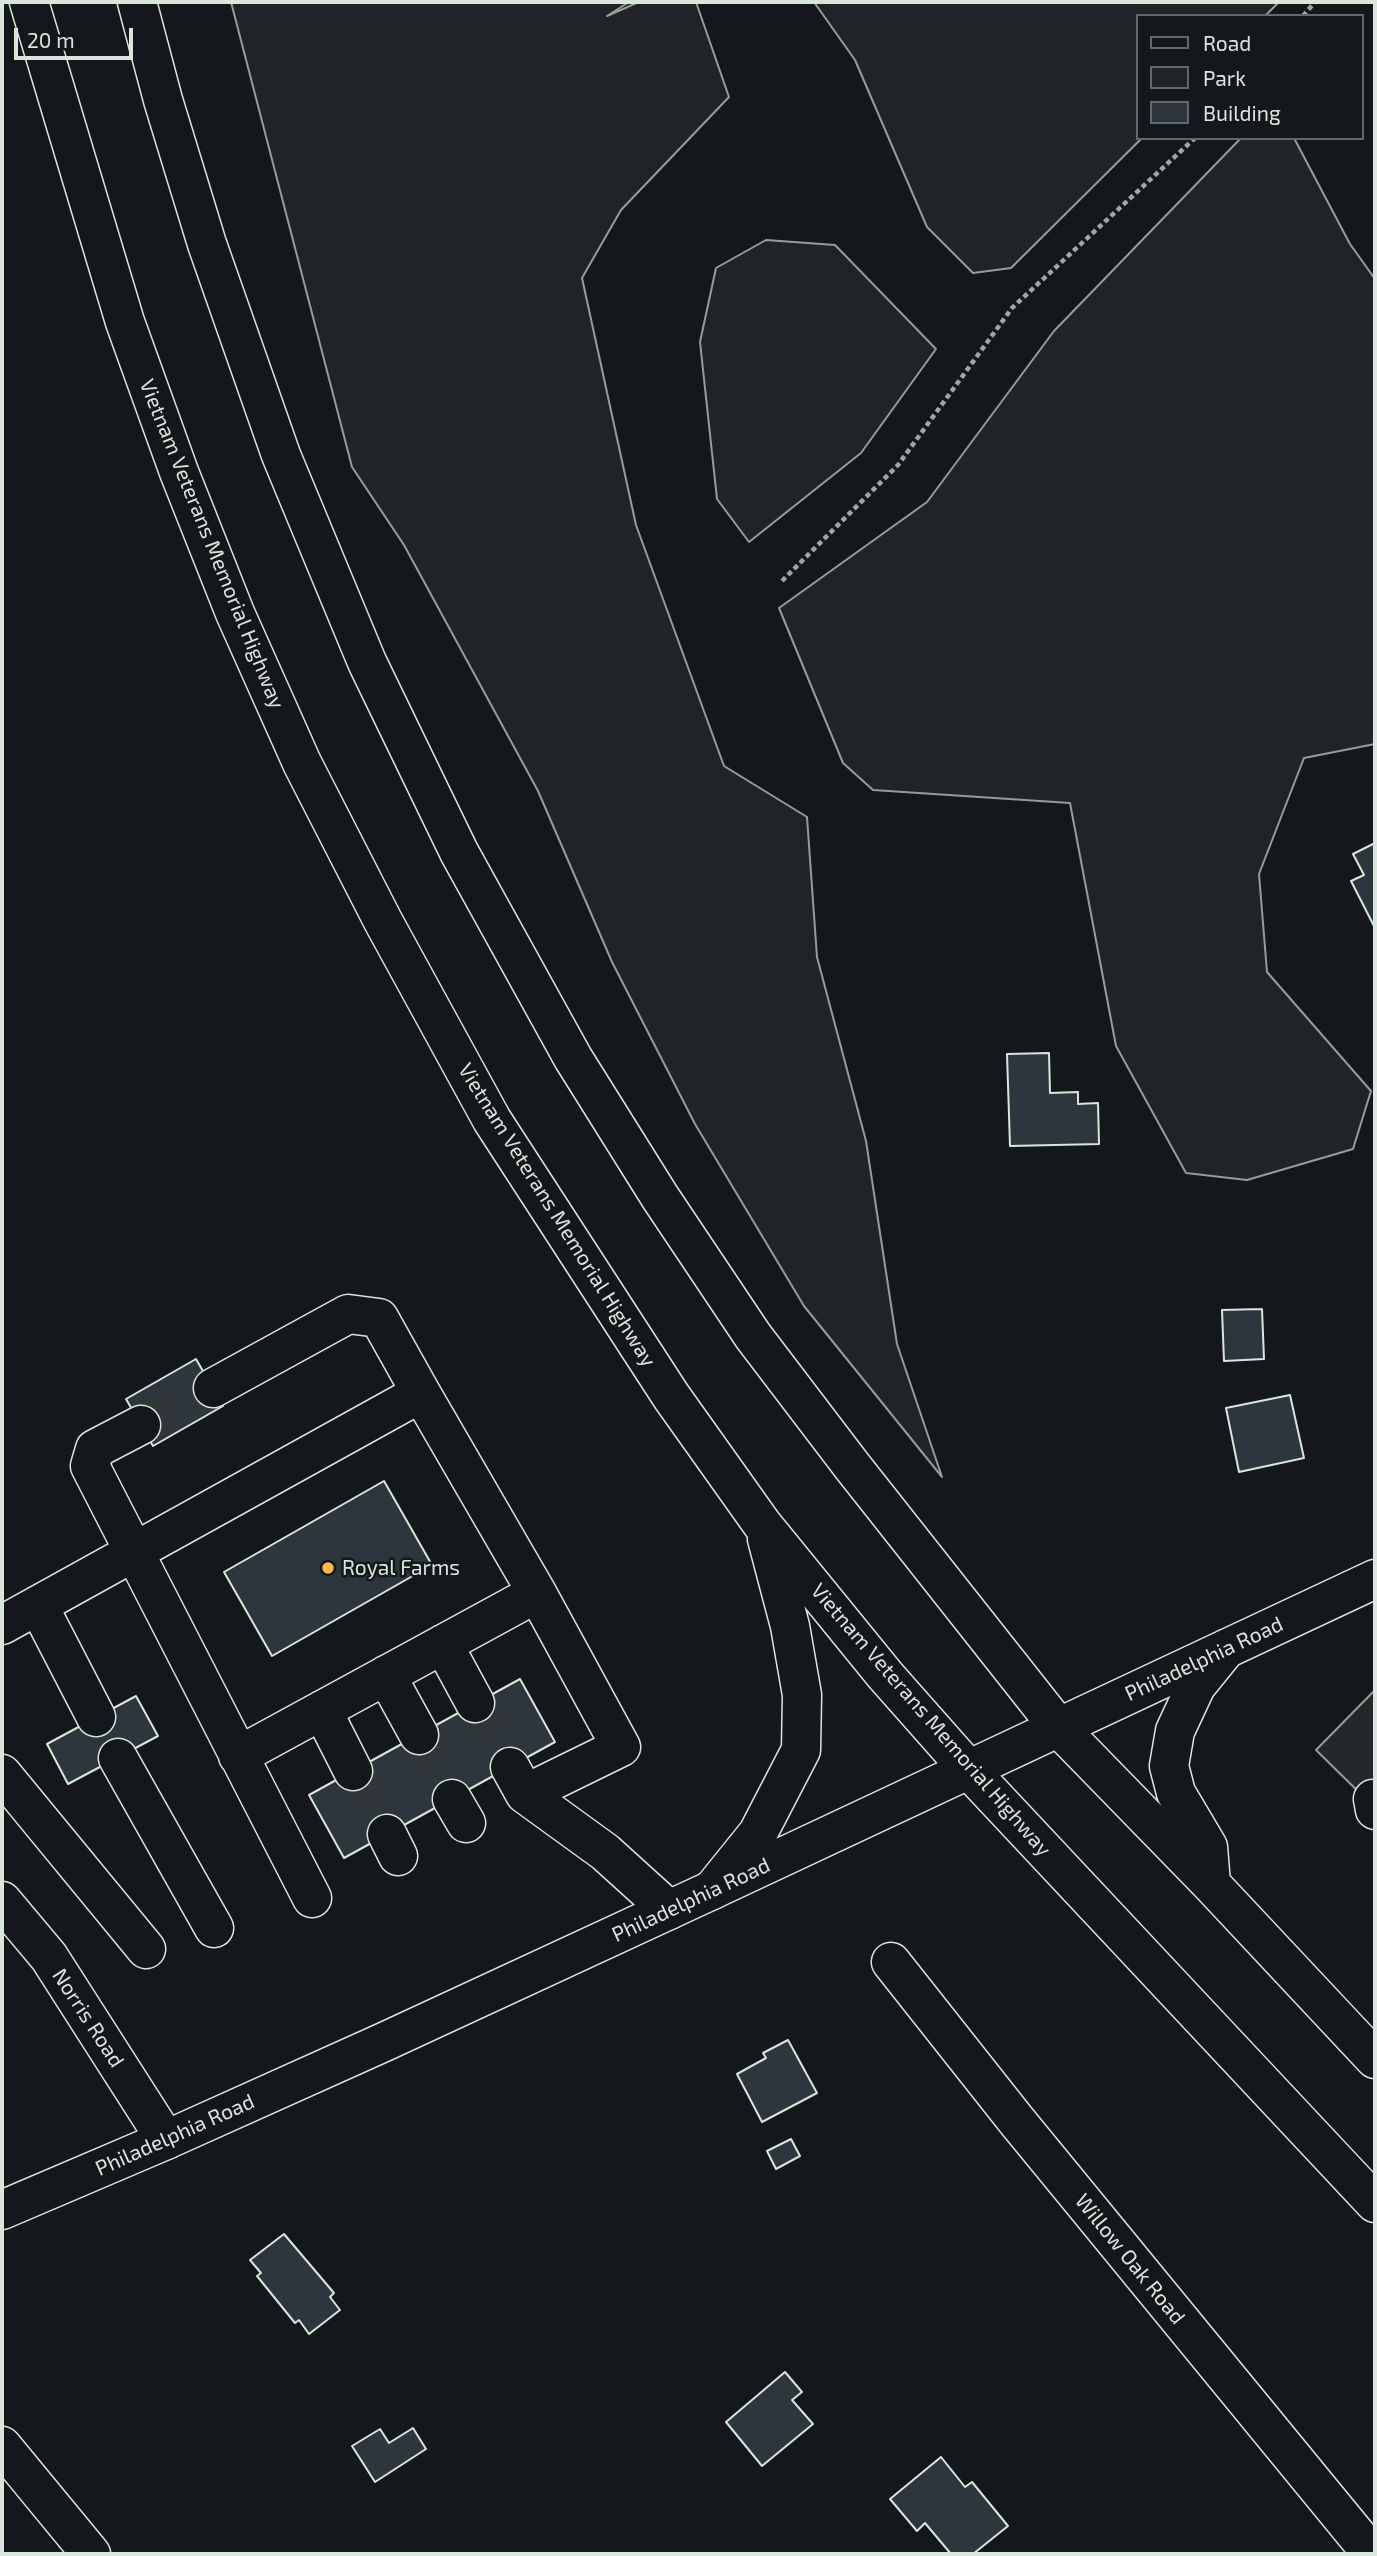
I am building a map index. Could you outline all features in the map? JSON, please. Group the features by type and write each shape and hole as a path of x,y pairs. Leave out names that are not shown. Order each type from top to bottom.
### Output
{"main road":[{"name":"Vietnam Veterans Memorial Highway","path":"29,2 125,322 174,460 235,613 302,763 383,921 492,1120 671,1396 762,1524 886,1675 970,1770 1375,2203"},
{"path":"137,2 206,244 281,455 367,662 460,852 573,1058 660,1196 754,1336 852,1466 1059,1728 1211,1884 1375,2059"},
{"path":"213,1388 348,1314 379,1318 537,1593 621,1747 518,1780 605,1852 669,1910"},
{"path":"2,1625 421,1393"},
{"path":"141,1425 95,1449 90,1466 312,1898"},
{"path":"712,1891 758,1833 801,1750 803,1695 790,1626 762,1524"},
{"name":"Philadelphia Road","path":"2,2210 166,2140 712,1891 1375,1579"},
{"path":"237,1756 537,1593"},
{"path":"38,1605 96,1717"},
{"path":"443,1644 475,1703"},
{"path":"1211,1884 1208,1847 1176,1793 1169,1766 1175,1731 1196,1686 1226,1649"},
{"path":"386,1675 419,1735"},
{"path":"322,1710 353,1771"},
{"path":"118,1758 214,1928"},
{"path":"2,1774 146,1950"},
{"name":"Norris Road","path":"2,1901 49,1957 166,2140"},
{"name":"Willow Oak Road","path":"891,1962 1016,2120 1372,2554"},
{"path":"2,2445 91,2554"}],"path":[{"path":"782,581 898,465 1012,308 1193,140"}],"green space":[{"path":"231,2 629,2 607,16 639,2 696,2 729,97 621,210 582,278 636,525 724,766 807,817 817,957 866,1141 897,1344 942,1477 804,1306 695,1124 612,962 538,791 404,545 352,467"},
{"path":"814,2 1279,2 1267,14 1136,14 1136,140 1140,140 1011,268 973,273 927,227 855,60"},
{"path":"1239,140 1295,140 1350,244 1375,279 1375,744 1304,758 1259,874 1267,972 1371,1091 1353,1149 1247,1180 1186,1173 1116,1046 1070,803 873,790 843,763 779,608 927,502 1054,331"},
{"path":"766,240 835,245 936,349 861,453 749,542 717,499 700,342 716,268"}],"shaded area":[{"path":"1375,1690 1375,1808 1316,1750"}],"building":[{"path":"1375,843 1375,928 1351,881 1364,875 1353,854"},
{"path":"1049,1053 1050,1093 1078,1092 1078,1104 1098,1103 1099,1144 1010,1146 1007,1054"},
{"path":"1262,1309 1264,1359 1224,1361 1222,1310"},
{"path":"196,1359 223,1406 153,1446 126,1399"},
{"path":"1290,1395 1304,1458 1239,1472 1226,1408"},
{"name":"Royal Farms","path":"384,1481 432,1565 272,1656 224,1572"},
{"path":"520,1679 555,1742 344,1858 309,1795"},
{"path":"136,1696 158,1736 68,1784 47,1744"},
{"path":"788,2040 817,2093 762,2122 737,2074 766,2058 763,2053"},
{"path":"791,2139 800,2156 776,2169 767,2151"},
{"path":"284,2234 334,2293 330,2297 340,2310 309,2334 299,2320 295,2323 257,2276 261,2273 250,2260"},
{"path":"785,2372 802,2392 792,2400 813,2424 762,2466 726,2422"},
{"path":"413,2428 426,2449 375,2482 352,2446 380,2429 389,2443"},
{"path":"941,2457 965,2487 972,2482 1008,2526 973,2554 951,2554 925,2523 917,2531 890,2499"}],"tunnel":[{"path":"141,1425 213,1388"},
{"path":"475,1703 510,1767"},
{"path":"419,1735 452,1799"},
{"path":"353,1771 387,1834"}],"place":[{"name":"Royal Farms","path":"328,1568"}]}
